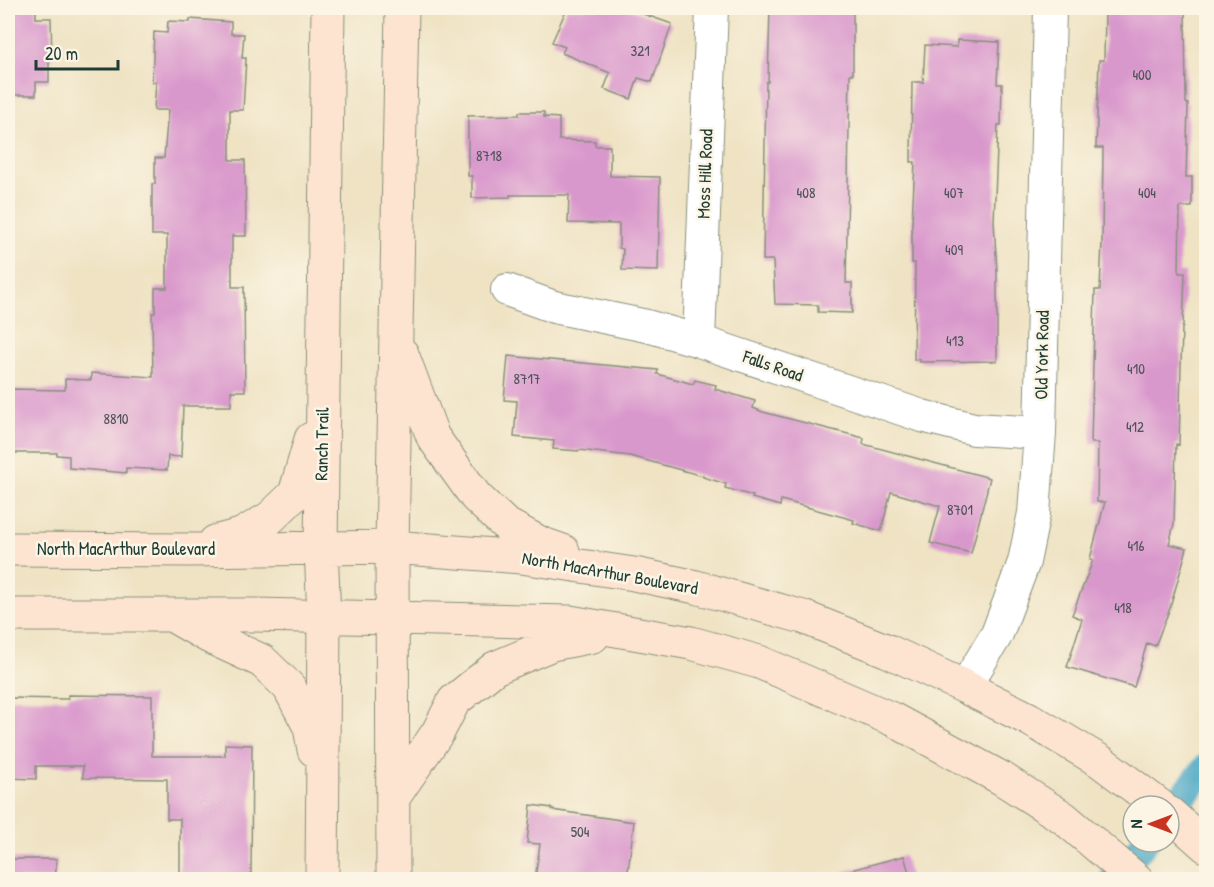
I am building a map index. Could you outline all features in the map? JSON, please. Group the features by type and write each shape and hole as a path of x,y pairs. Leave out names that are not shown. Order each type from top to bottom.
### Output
{"main road":[{"name":"Ranch Trail","path":"322,879 324,618 321,547 328,8"},
{"path":"393,879 392,547 402,8"},
{"path":"396,339 433,436 476,496 505,524 540,543 633,574"},
{"path":"189,550 241,535 270,518 295,494 323,397"},
{"name":"North MacArthur Boulevard","path":"8,549 189,550 392,547 521,557 633,574 696,587 803,617 888,651 1029,719 1100,761 1144,794"},
{"path":"8,615 394,617 570,622 691,643 759,662 892,719 1001,778 1064,818 1137,879"},
{"path":"171,615 208,636 262,661 289,687 310,727 322,795"},
{"path":"393,798 438,732 454,701 495,668 552,644 619,631"},
{"path":"1181,824 1206,846"}],"street":[{"name":"Moss Hill Road","path":"699,340 712,8"},
{"name":"Old York Road","path":"965,687 997,634 1024,562 1034,513 1040,433 1050,8"},
{"name":"Falls Road","path":"507,290 554,307 647,326 699,340 922,416 974,429 1040,433"}],"building":[{"path":"8,8 36,8 36,18 51,18 52,60 49,60 49,82 36,82 36,95 8,95"},
{"path":"567,8 626,8 672,24 652,82 638,78 631,99 604,89 610,73 562,53 565,47 552,42"},
{"path":"770,8 853,8 846,283 852,283 852,313 818,312 818,305 775,304 773,260 763,260 766,82 768,82"},
{"path":"1119,8 1185,8 1186,103 1188,104 1186,177 1192,177 1192,207 1180,207 1179,273 1185,273 1179,445 1176,444 1174,524 1169,544 1187,548 1170,608 1155,646 1147,643 1134,687 1067,667 1082,619 1072,615 1093,560 1090,559 1105,502 1097,502 1098,443 1091,443 1095,290 1100,290 1102,241 1103,148 1096,148 1099,60 1104,60 1105,13 1119,13"},
{"path":"190,19 231,22 231,34 244,34 242,58 246,58 243,110 230,110 230,160 245,160 246,236 232,236 232,287 244,287 245,391 231,391 231,406 183,406 181,457 168,456 167,470 126,468 126,473 69,468 69,456 57,455 57,453 8,453 8,389 65,390 65,379 91,380 91,373 153,377 152,313 155,313 155,288 167,288 167,235 152,235 152,184 155,184 155,158 164,158 168,110 154,110 156,82 152,82 154,32 167,33 168,21 190,22"},
{"path":"957,40 999,42 997,84 1002,84 1001,125 998,125 994,221 997,272 997,361 920,362 920,359 914,360 915,263 912,263 912,222 915,162 911,162 912,82 923,82 925,45 957,47"},
{"path":"519,112 544,112 544,117 559,118 559,140 595,141 595,146 610,146 610,176 660,177 658,271 622,270 623,249 619,248 619,224 568,223 569,195 510,195 510,197 472,198 472,176 468,176 468,116 519,115"},
{"path":"508,356 658,370 657,374 693,384 695,380 716,385 715,389 755,401 753,408 763,412 864,438 863,444 990,478 971,553 930,543 940,506 891,492 881,531 853,523 854,520 781,500 780,506 752,498 753,496 725,488 726,484 703,476 630,456 553,449 554,441 514,437 517,401 504,400"},
{"path":"68,695 152,696 152,756 225,756 225,744 252,745 251,879 180,879 180,819 167,819 167,779 83,778 83,766 36,766 36,779 8,778 8,698 68,699"},
{"path":"531,805 634,822 627,879 535,879 540,844 527,843"},
{"path":"904,856 911,879 844,879 843,872"},
{"path":"8,859 57,859 55,879 8,879"}],"waterway":[{"path":"1181,798 1206,768"},
{"path":"1113,880 1135,854"}]}
